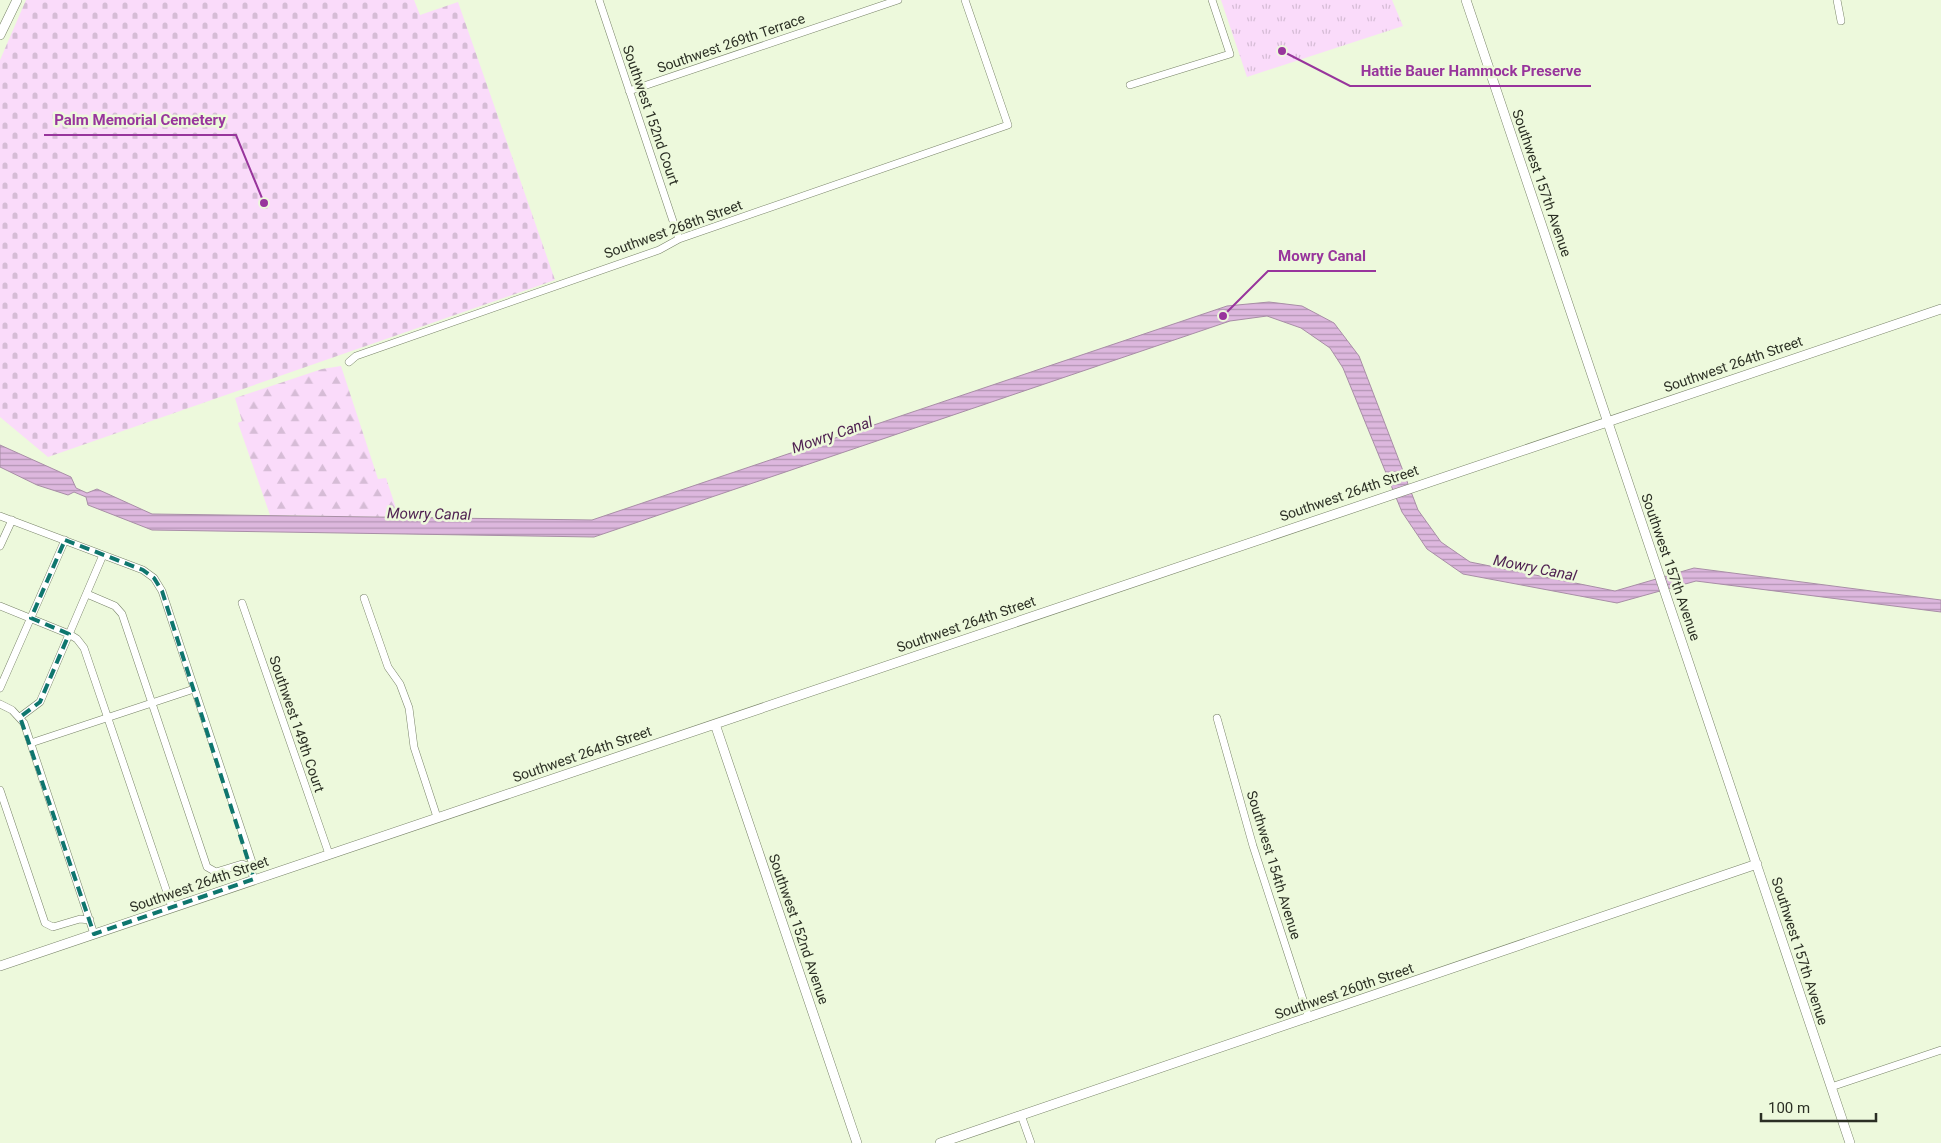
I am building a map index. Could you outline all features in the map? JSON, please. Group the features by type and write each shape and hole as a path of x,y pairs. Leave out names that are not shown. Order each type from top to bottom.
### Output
{"street":[{"path":"0,35 17,0"},
{"name":"Southwest 152nd Court","path":"599,0 679,239"},
{"name":"Southwest 269th Terrace","path":"629,91 898,0"},
{"name":"Southwest 268th Street","path":"349,362 356,356 659,250 679,239 1008,125 965,0"},
{"path":"1130,85 1230,54 1212,0"},
{"name":"Southwest 157th Avenue","path":"1466,0 1850,1143"},
{"path":"1837,0 1841,21"},
{"name":"Southwest 264th Street","path":"0,966 1410,487 1941,309"},
{"path":"0,516 143,570 156,581 162,591 252,862 250,867 254,880"},
{"path":"0,546 12,520"},
{"path":"0,688 65,540"},
{"path":"20,717 40,702 103,555"},
{"path":"87,594 120,610 207,867 216,872 240,865 250,867"},
{"path":"364,598 388,667 400,684 409,708 414,747 437,817"},
{"name":"Southwest 149th Court","path":"242,602 329,854"},
{"path":"0,606 69,634 80,641 108,717 172,907"},
{"path":"31,743 194,689"},
{"path":"0,704 20,717 31,743 94,934"},
{"name":"Southwest 154th Avenue","path":"1217,718 1253,846 1309,1018"},
{"name":"Southwest 152nd Avenue","path":"714,724 857,1143"},
{"path":"0,790 45,923 53,927 80,918 90,920"},
{"name":"Southwest 260th Street","path":"940,1143 1756,864"},
{"path":"1831,1087 1941,1050"},
{"path":"1021,1115 1031,1143"}],"highlighted area":[{"path":"65,540 143,570 154,578 162,591 254,879 94,934 20,717 40,702 69,634 31,618"}],"green space":[{"path":"26,0 414,0 420,15 458,2 555,280 48,457 0,417 0,60"},
{"path":"1221,0 1392,0 1403,26 1247,77"},
{"path":"341,366 378,479 386,478 396,508 396,517 270,515 238,423 242,421 235,398 322,369"}],"shaded area":[{"path":"1269,302 1302,306 1334,323 1359,356 1418,510 1441,542 1470,562 1615,591 1694,568 1941,600 1941,612 1696,581 1617,603 1463,574 1427,549 1402,512 1343,368 1330,348 1301,328 1267,316 1230,321 594,537 152,530 88,505 86,497 74,492 68,495 37,485 0,467 0,445 71,477 76,488 87,493 97,489 152,514 592,520 1227,306"}],"place":[{"name":"Hattie Bauer Hammock Preserve","path":"1282,51"},
{"name":"Palm Memorial Cemetery","path":"264,203"},
{"name":"Mowry Canal","path":"1223,316"}]}
